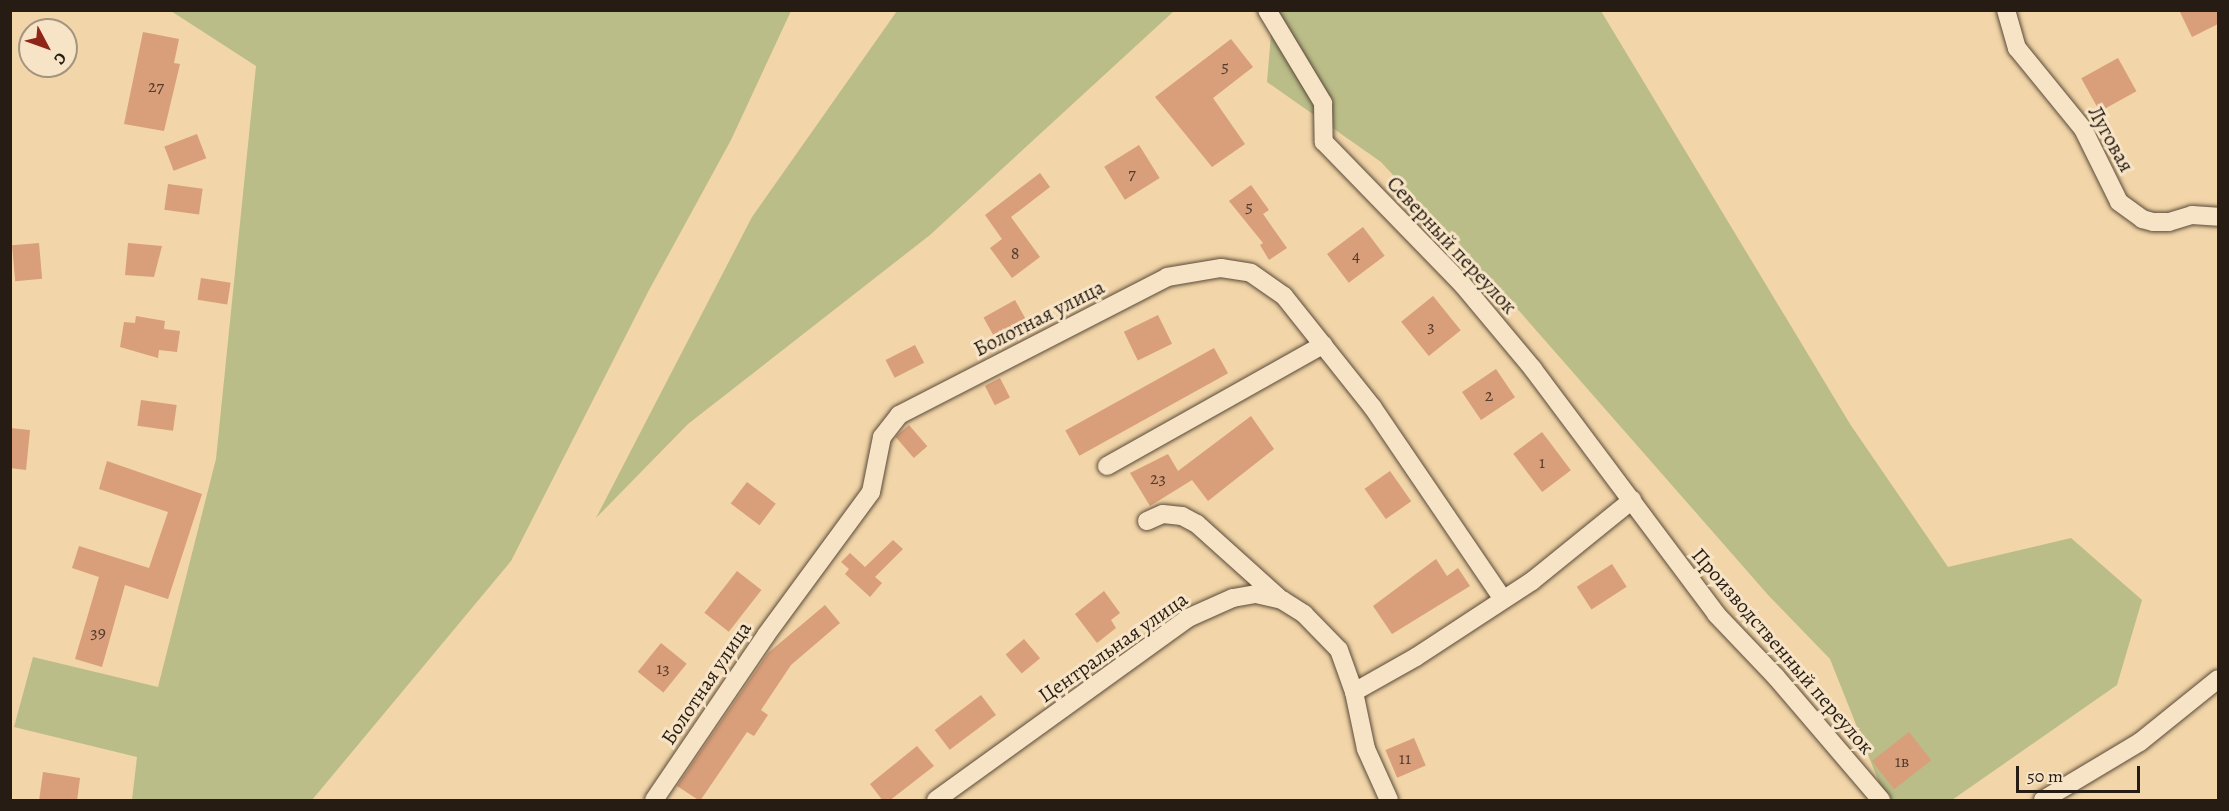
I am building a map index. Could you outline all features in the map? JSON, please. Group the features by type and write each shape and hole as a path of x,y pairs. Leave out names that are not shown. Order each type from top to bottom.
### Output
{"street":[{"name":"Северный переулок","path":"1267,10 1323,103 1324,142 1462,284 1533,369 1632,500"},
{"name":"Луговая","path":"2006,10 2018,48 2083,129 2119,202 2142,219 2153,222 2169,222 2192,215 2218,217"},
{"name":"Болотная улица","path":"654,801 766,634 870,492 882,437 899,415 1167,277 1221,268 1251,273 1284,296 1373,408 1502,598"},
{"path":"1107,466 1323,345"},
{"path":"1354,692 1416,657 1502,598 1532,581 1632,500"},
{"name":"Производственный переулок","path":"1632,500 1716,614 1776,677 1881,801"},
{"path":"1147,521 1163,514 1182,516 1197,524 1282,600"},
{"name":"Центральная улица","path":"936,801 1188,618 1233,598 1256,594 1282,600 1322,628 1339,650 1354,692 1366,749 1389,801"},
{"path":"2043,801 2140,742 2218,679"}],"green space":[{"path":"171,11 791,11 731,140 648,292 511,561 312,800 132,800 137,757 14,727 33,657 158,687 216,459 256,66"},
{"path":"897,11 1174,11 930,235 688,424 596,518 752,217"},
{"path":"1273,11 1601,11 1850,424 1948,567 2071,538 2142,600 2117,685 1952,800 1886,800 1830,659 1769,596 1521,313 1381,162 1267,82"}],"building":[{"path":"2179,10 2218,10 2218,24 2192,37"},
{"path":"143,32 179,39 174,63 180,64 164,131 124,124"},
{"path":"1231,39 1253,67 1213,98 1245,144 1212,167 1155,97"},
{"path":"2118,58 2136,91 2100,112 2081,78"},
{"path":"197,134 206,158 174,171 164,147"},
{"path":"1139,145 1160,178 1125,200 1104,167"},
{"path":"1040,173 1050,187 1011,217 1040,257 1012,278 990,248 1002,239 985,215"},
{"path":"168,184 203,189 199,215 164,210"},
{"path":"1251,185 1269,210 1263,214 1287,248 1269,260 1260,245 1263,243 1229,201"},
{"path":"1363,227 1385,256 1349,283 1327,254"},
{"path":"39,243 42,279 15,281 12,245"},
{"path":"128,243 162,246 154,277 125,275"},
{"path":"201,278 231,283 227,304 198,300"},
{"path":"1433,296 1461,330 1429,356 1401,322"},
{"path":"1015,300 1027,322 996,339 984,317"},
{"path":"1158,315 1172,344 1138,360 1124,332"},
{"path":"136,316 165,321 164,329 180,331 177,352 159,350 158,358 120,347 124,322 135,323"},
{"path":"915,345 924,363 895,378 886,360"},
{"path":"1214,348 1228,373 1079,456 1065,430"},
{"path":"1496,369 1515,397 1481,420 1462,392"},
{"path":"1000,378 1010,398 995,405 985,386"},
{"path":"141,400 177,405 173,431 137,426"},
{"path":"1251,416 1274,449 1208,501 1192,480 1150,506 1130,473 1168,454 1178,471"},
{"path":"909,425 927,446 914,458 895,437"},
{"path":"10,428 30,430 26,470 10,468"},
{"path":"1542,432 1571,470 1542,492 1513,454"},
{"path":"107,461 202,494 168,599 125,585 102,667 75,659 99,577 72,568 79,546 149,568 168,512 99,489"},
{"path":"1390,471 1411,501 1386,519 1365,489"},
{"path":"747,482 776,504 760,525 731,504"},
{"path":"893,540 903,549 875,577 882,583 870,597 845,574 849,569 841,562 850,553 865,567"},
{"path":"1436,559 1447,576 1458,568 1470,586 1392,634 1373,606"},
{"path":"1612,564 1627,587 1591,610 1577,587"},
{"path":"737,571 761,590 729,632 704,613"},
{"path":"1104,591 1120,613 1111,620 1116,628 1097,643 1075,614"},
{"path":"825,605 840,623 791,665 761,710 768,715 754,736 747,732 700,801 677,786 768,653"},
{"path":"1024,639 1040,658 1022,674 1006,654"},
{"path":"661,643 687,664 663,693 638,672"},
{"path":"981,695 996,715 950,750 935,730"},
{"path":"1909,732 1931,760 1894,789 1872,761"},
{"path":"1414,738 1426,766 1397,778 1385,750"},
{"path":"917,746 934,766 889,801 883,801 870,784"},
{"path":"43,772 80,778 77,801 39,801"}]}
